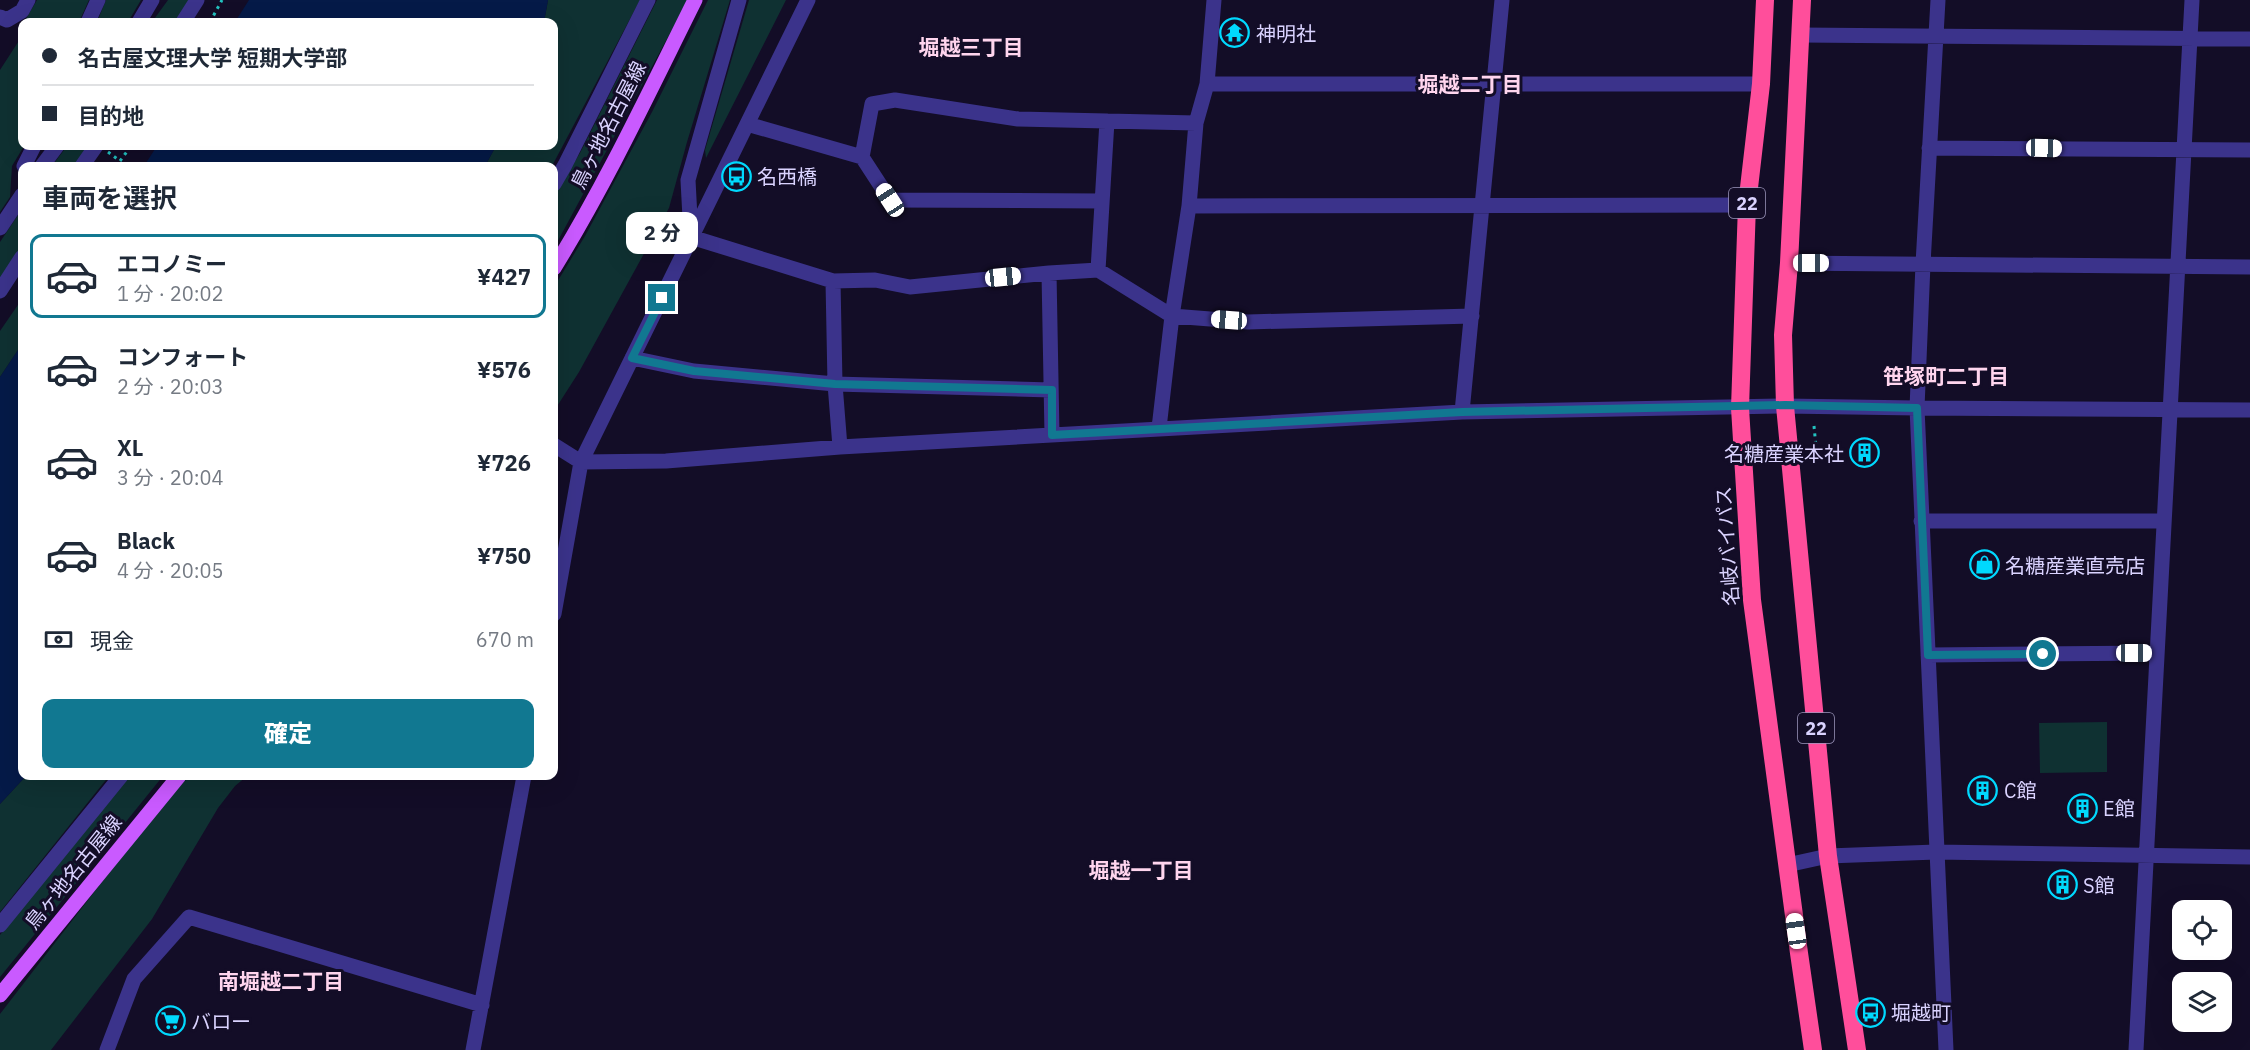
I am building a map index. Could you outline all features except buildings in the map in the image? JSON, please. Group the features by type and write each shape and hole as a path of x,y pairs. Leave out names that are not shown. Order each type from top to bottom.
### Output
{"highway":[{"name":"名岐バイパス","path":"1765,0 1761,84 1746,205 1740,408 1752,600 1813,1050"},
{"name":"22","path":"1802,0 1789,262 1783,335 1785,405 1828,856 1857,1050"}],"main road":[{"name":"鳥ヶ地名古屋線","path":"558,260 616,158 694,0"},
{"name":"鳥ヶ地名古屋線","path":"0,994 176,780"}],"street":[{"path":"0,17 7,20 22,11 28,0"},
{"path":"90,18 98,0"},
{"path":"141,18 152,0"},
{"path":"186,18 197,0"},
{"path":"558,177 648,0"},
{"path":"691,237 688,180 739,0"},
{"path":"558,591 581,462 808,0"},
{"path":"1159,428 1172,315 1189,206 1196,123 1207,84 1214,0"},
{"path":"1462,412 1502,0"},
{"path":"1938,0 1917,408 1946,1050"},
{"path":"2136,1050 2192,0"},
{"path":"1801,35 2250,39"},
{"path":"1207,84 1761,84"},
{"path":"862,158 872,104 895,100 1018,119 1196,123"},
{"path":"1098,270 1107,121"},
{"path":"747,124 862,158 890,200 1102,201"},
{"path":"1929,148 2250,150"},
{"path":"0,228 18,201"},
{"path":"1189,206 1746,205"},
{"path":"691,237 833,281 875,280 910,287 1098,270 1172,315 1248,322 1472,316"},
{"path":"1789,262 2250,267"},
{"path":"0,291 18,263"},
{"path":"1049,273 1052,435"},
{"path":"833,281 835,384 840,447"},
{"path":"632,358 694,371 835,384 1052,390"},
{"path":"558,448 581,462 666,461 840,447 1462,412 1740,408 1785,405 2250,410"},
{"path":"1921,521 2163,521"},
{"path":"1928,655 2157,653"},
{"path":"0,925 118,780"},
{"path":"473,1050 523,780"},
{"path":"1787,865 1828,856 1936,852 2250,857"},
{"path":"106,1050 135,979 189,918 482,1005"}],"path":[{"path":"212,18 222,0"},
{"path":"120,161 128,150"},
{"path":"1729,459 1817,458 1814,426"}],"green space":[{"path":"37,0 89,0 81,18 26,18"},
{"path":"106,0 141,0 130,18 99,18"},
{"path":"168,0 192,0 181,18 155,18"},
{"path":"548,0 640,0 554,162 487,162 494,150 558,150 558,18 545,18"},
{"path":"657,0 688,0 558,241 558,189 580,153"},
{"path":"708,0 730,0 669,208 579,372 558,405 558,280 585,236 652,112"},
{"path":"749,0 786,0 706,158 705,150"},
{"path":"18,42 18,150 22,150 12,166 10,197 0,212 0,70"},
{"path":"64,150 88,150 80,162 55,162"},
{"path":"18,215 18,252 0,279 0,242"},
{"path":"18,305 18,350 0,377 0,331"},
{"path":"2107,722 2107,772 2040,773 2039,723"},
{"path":"22,780 106,780 0,912 0,804"},
{"path":"124,780 160,780 0,977 0,935"},
{"path":"185,780 242,780 218,808 152,919 51,1050 0,1050 0,1014 149,821"}],"water":[{"path":"249,0 548,0 545,18 238,18"},
{"path":"154,150 494,150 487,162 147,162"},
{"path":"18,350 18,780 22,780 0,804 0,377"}],"place":[{"name":"神明社","path":"1235,33"},
{"name":"名西橋","path":"736,176"},
{"name":"名糖産業本社","path":"1865,453"},
{"name":"名糖産業直売店","path":"1984,565"},
{"name":"C館","path":"1983,790"},
{"name":"E館","path":"2082,808"},
{"name":"S館","path":"2062,885"},
{"name":"堀越町","path":"1870,1012"},
{"name":"バロー","path":"170,1021"}],"district":[{"name":"堀越三丁目","path":"971,47"},
{"name":"堀越二丁目","path":"1470,84"},
{"name":"笹塚町二丁目","path":"1946,376"},
{"name":"堀越一丁目","path":"1141,870"},
{"name":"南堀越二丁目","path":"281,981"}],"route":[{"path":"662,298 632,358 694,371 835,384 1052,390 1052,435 1462,412 1740,408 1785,405 1917,408 1928,655 2043,654"}]}
